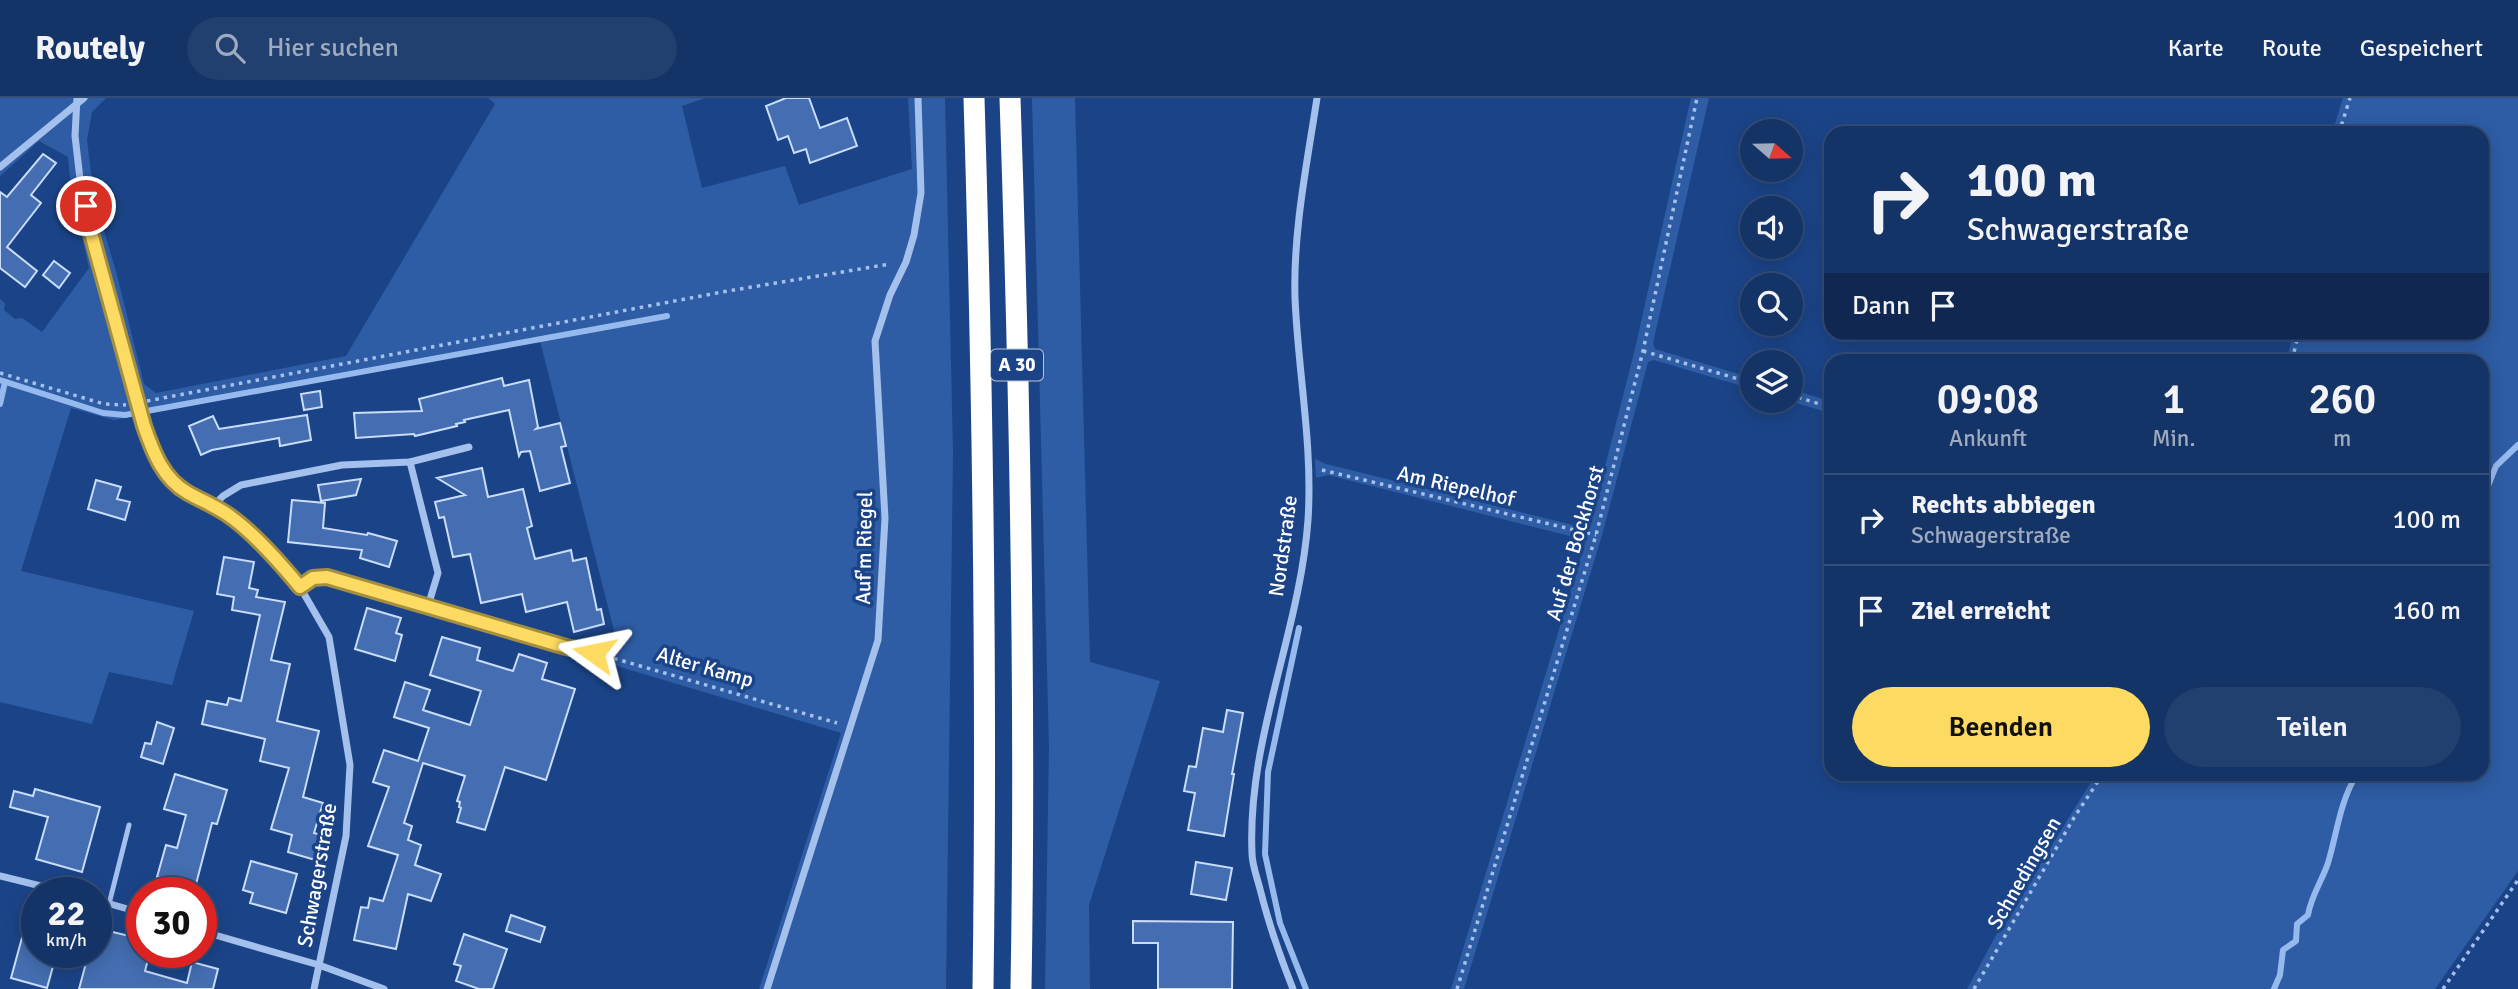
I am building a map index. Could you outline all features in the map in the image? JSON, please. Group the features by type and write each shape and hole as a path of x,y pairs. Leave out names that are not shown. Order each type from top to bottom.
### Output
{"highway":[{"name":"A 30","path":"974,98 980,299 985,844 983,989"},
{"name":"A 30","path":"1010,98 1016,274 1021,646 1021,989"}],"street":[{"path":"0,167 77,100 84,98"},
{"name":"Auf'm Riegel","path":"767,989 878,640 884,576 885,519 875,341 914,235 921,193 918,98"},
{"name":"Nordstraße","path":"1293,989 1272,938 1251,855 1253,802 1266,726 1303,566 1308,521 1309,466 1295,296 1299,212 1317,98"},
{"name":"Schwagerstraße","path":"77,100 75,136 91,233 137,403 155,456 166,475 184,492 232,517 280,563 300,587 329,637 350,765 346,836 314,989"},
{"path":"213,506 241,485 342,465 410,462 469,447"},
{"path":"410,462 438,573 428,606"},
{"path":"300,587 313,578 327,577 594,653"},
{"path":"0,876 21,881"},
{"path":"217,936 319,965 384,989"}],"lane":[{"path":"112,892 129,825"}],"path":[{"name":"Auf der Bockhorst","path":"1457,989 1596,535 1643,351 1697,98"},
{"path":"2341,126 2350,98"},
{"path":"0,373 104,404 123,406 722,292 906,262"},
{"path":"1643,351 1740,379"},
{"path":"1803,399 1824,405"},
{"name":"Am Riepelhof","path":"1309,466 1596,535"},
{"name":"Alter Kamp","path":"594,653 851,727"},
{"name":"Schnedingsen","path":"1974,989 2098,781"},
{"path":"2443,989 2518,880"}],"shaded area":[{"path":"0,98 106,98 92,112 87,140 94,197 144,384 156,393 346,356 495,104 488,98 705,98 682,106 702,188 785,166 799,205 912,169 908,98 945,98 953,452 946,989 759,989 841,733 607,663 615,634 540,341 114,420 71,408 21,571 194,611 172,685 109,672 92,724 0,702 0,299 5,303 4,310 15,319 22,318 42,332 89,268 71,188 68,157 39,141 0,176"},
{"path":"1032,98 1075,98 1090,662 1160,681 1089,905 1090,989 1045,989 1049,746"},
{"path":"1691,98 1709,98 1653,343 1655,349 1740,374 1740,385 1654,360 1648,362 1602,535 1464,989 1451,989 1586,540 1328,475 1316,478 1315,459 1326,464 1589,529 1635,349"},
{"path":"2343,98 2518,98 2518,871 2435,989 1967,989 2000,928 2092,781 2489,781 2489,354 2288,354 2291,340 2489,340 2489,126 2334,126"},
{"path":"1803,393 1824,399 1824,411 1803,405"}],"building":[{"path":"786,98 809,98 820,128 847,118 857,146 810,163 806,149 794,153 788,136 778,140 766,106"},
{"path":"43,154 56,163 31,195 41,203 7,247 37,271 25,287 0,268 0,192 7,197"},
{"path":"54,261 70,273 59,288 43,275"},
{"path":"502,378 504,386 529,380 538,427 536,429 560,423 566,446 561,447 570,483 540,491 530,451 521,452 519,456 509,410 464,420 465,422 456,424 457,426 415,436 356,438 354,413 422,411 419,399"},
{"path":"320,391 322,407 304,410 301,394"},
{"path":"307,415 311,440 280,446 279,438 212,450 201,455 189,426 213,416 219,429"},
{"path":"482,468 488,497 523,489 532,526 527,528 535,559 571,550 573,561 586,558 597,610 601,609 604,624 574,632 567,602 526,612 522,594 481,603 470,554 453,557 444,517 439,518 435,502 465,495 437,478"},
{"path":"361,479 356,495 321,501 318,485"},
{"path":"96,480 121,487 117,499 130,502 125,520 88,509"},
{"path":"292,500 325,503 323,528 368,533 397,541 389,567 360,558 362,550 288,542"},
{"path":"224,557 254,562 249,588 258,590 256,597 285,602 271,660 290,664 277,721 319,731 303,797 323,803 314,833 330,837 322,862 288,852 292,835 271,829 289,768 260,761 265,739 202,724 207,701 227,705 229,698 241,701 260,615 232,610 234,597 217,594"},
{"path":"367,608 401,618 396,633 402,635 395,661 355,649"},
{"path":"442,637 480,648 477,660 513,671 519,654 547,663 542,679 575,689 546,780 505,767 485,830 457,822 461,808 460,802 457,801 465,776 423,763 404,823 412,826 408,840 421,845 415,865 441,874 431,901 408,894 396,949 354,940 361,907 368,908 370,898 383,901 398,855 368,846 389,787 373,782 384,750 418,761 429,728 394,717 405,682 430,690 423,710 470,725 481,691 430,675"},
{"path":"1227,710 1243,713 1224,836 1188,830 1195,793 1184,791 1189,766 1196,767 1203,728 1223,732"},
{"path":"157,722 174,728 163,764 141,757 145,743 151,744"},
{"path":"175,774 227,790 217,824 212,823 198,877 157,877 166,845 177,848 186,815 164,809"},
{"path":"35,789 100,807 82,872 36,859 48,817 10,807 14,791 33,796"},
{"path":"251,861 297,874 286,913 250,903 253,893 243,890"},
{"path":"1196,862 1232,868 1226,900 1191,894"},
{"path":"511,915 545,927 540,942 506,931"},
{"path":"1133,921 1233,922 1232,989 1158,989 1158,943 1133,943"},
{"path":"112,932 126,935 126,968 146,968 145,971 187,983 191,968 218,969 213,989 79,989 85,968 112,968"},
{"path":"464,934 507,949 493,989 479,989 456,981 461,966 454,964"},
{"path":"21,941 21,968 53,968 47,988 11,978"}],"waterway":[{"path":"0,380 103,413 125,415 667,316"},
{"path":"0,404 5,382"},
{"path":"2489,484 2496,466 2518,445"},
{"path":"1299,628 1268,772 1265,854 1280,923 1306,989"},
{"path":"2274,989 2280,975 2283,950 2296,941 2297,924 2308,915 2328,863 2343,806 2353,781"}],"route":[{"path":"86,206 144,426 155,456 166,475 184,492 232,517 280,563 300,587 313,578 327,577 594,653"}]}
